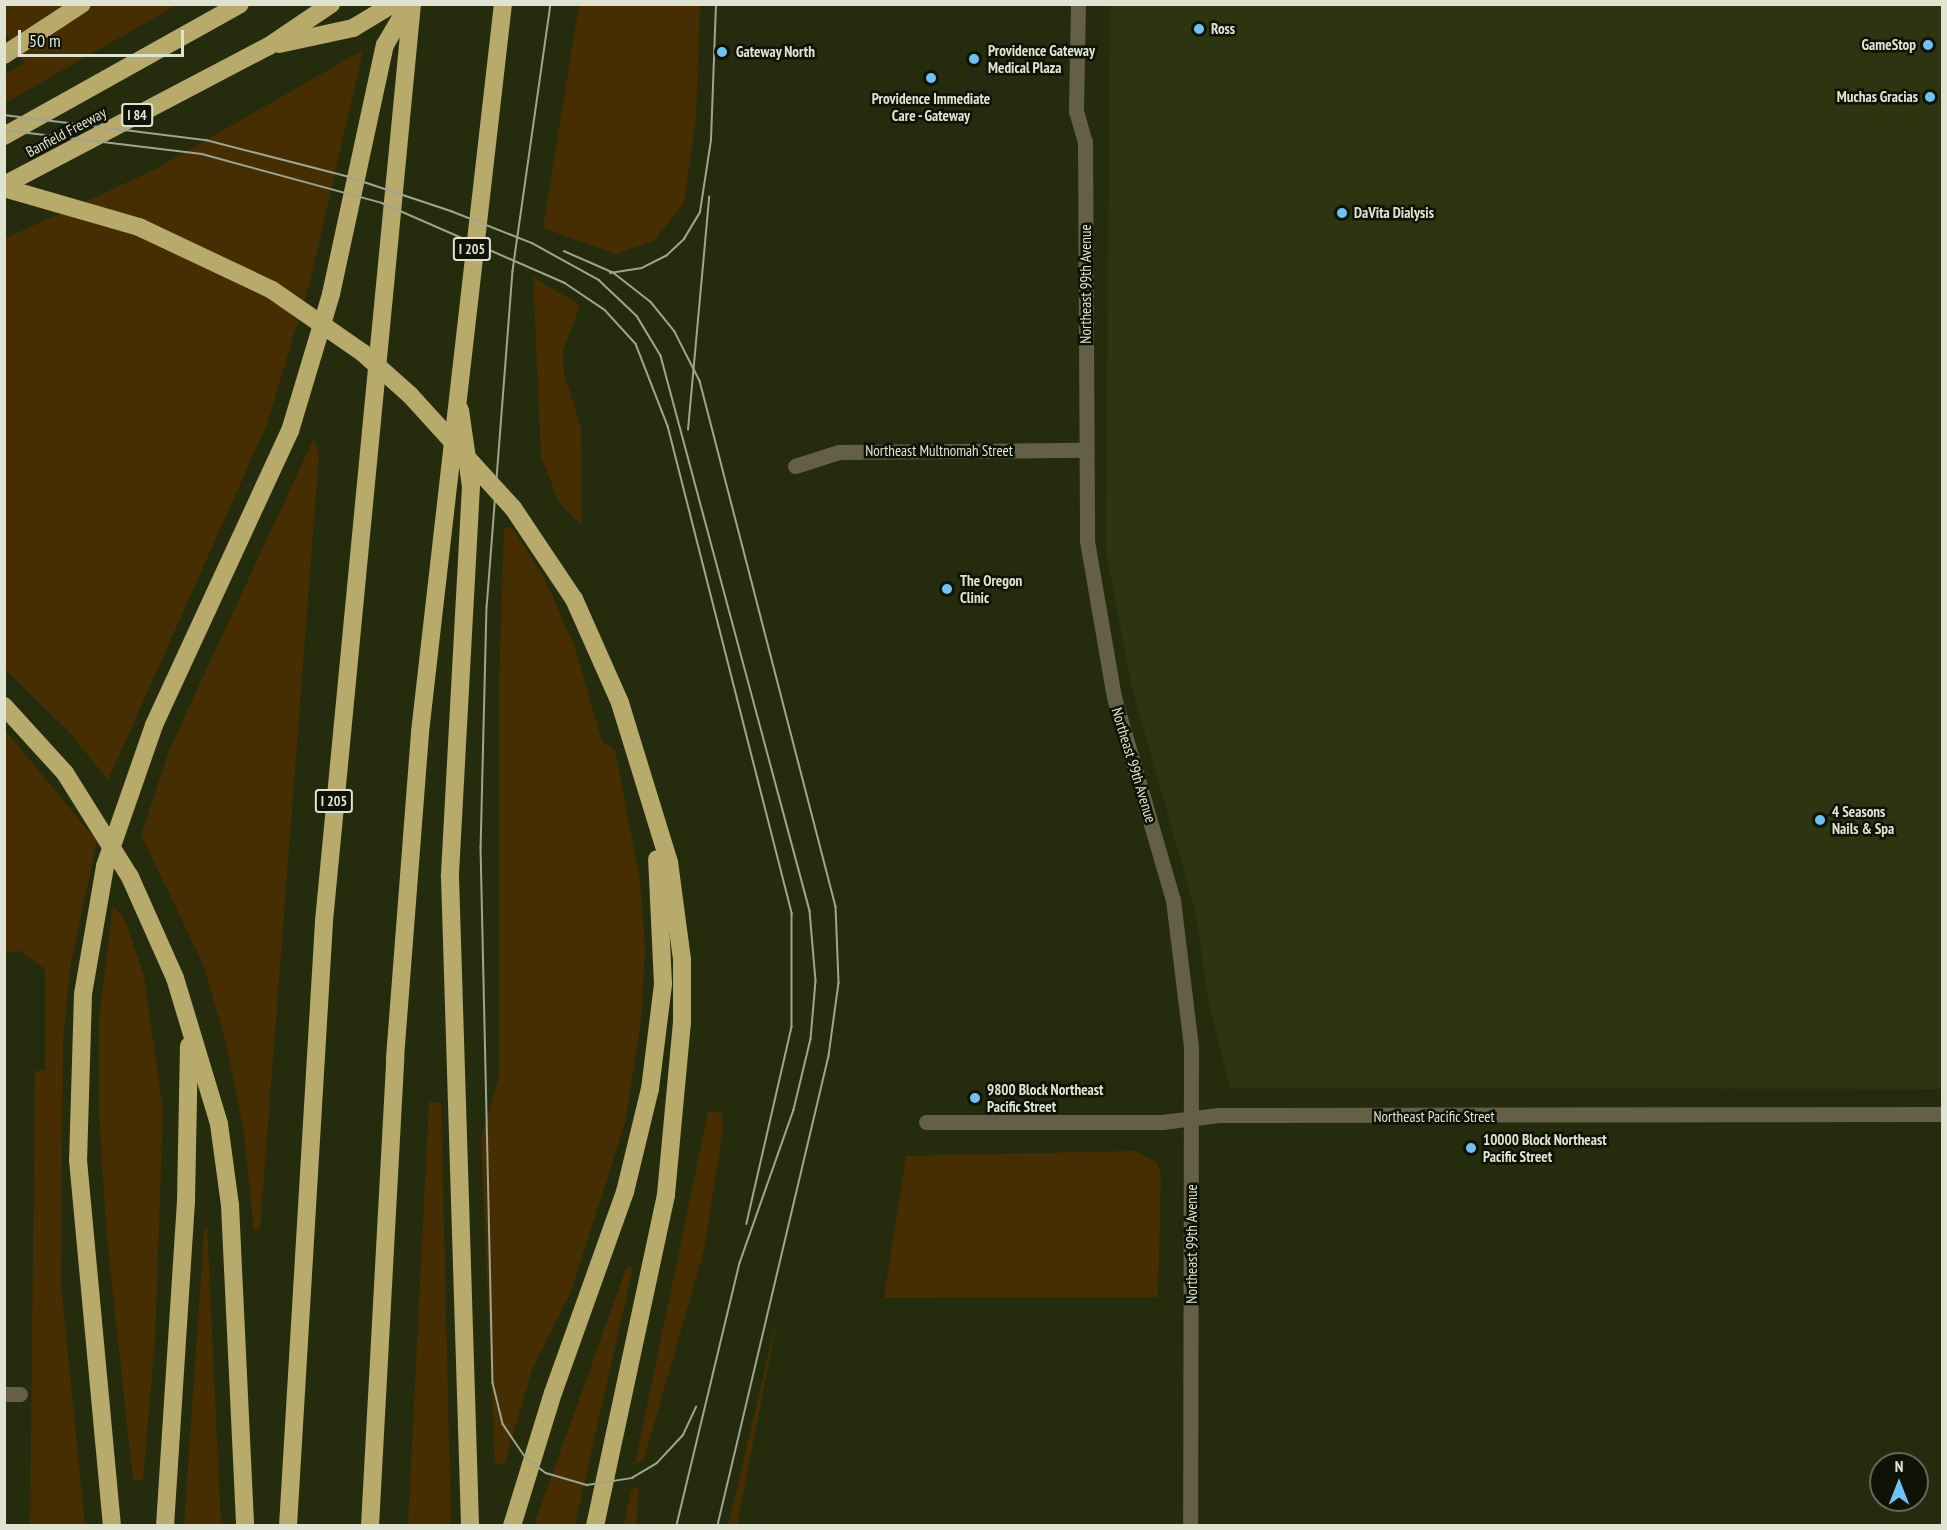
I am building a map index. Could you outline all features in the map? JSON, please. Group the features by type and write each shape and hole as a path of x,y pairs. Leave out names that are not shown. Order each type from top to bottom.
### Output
{"highway":[{"path":"4,55 82,4"},
{"name":"Banfield Freeway","path":"4,136 240,4"},
{"name":"Banfield Freeway","path":"4,186 269,46 331,4"},
{"path":"269,46 353,28 393,4"},
{"path":"112,1526 78,1160 83,994 105,866 154,725 291,431 331,294 385,45 411,4"},
{"name":"I 205","path":"288,1526 304,1210 345,668 408,80 411,4"},
{"name":"I 205","path":"370,1526 407,899 456,381 502,13"},
{"path":"4,186 139,227 272,290 363,353 410,395 513,508 574,599 620,703 652,804 675,902 682,1022 666,1195 595,1526"},
{"path":"456,381 471,486 450,877 470,1526"},
{"path":"4,706 65,773 107,834 155,929 219,1124 226,1166 245,1526"},
{"path":"512,1526 549,1404 622,1202 650,1089 663,984 652,804"},
{"path":"165,1526 186,1201 189,1032"}],"street":[{"name":"Northeast 99th Avenue","path":"1078,4 1076,111 1085,142 1087,542 1101,643 1181,948 1192,1118 1190,1526"},
{"name":"Northeast Multnomah Street","path":"795,466 840,452 1085,450"},
{"name":"Northeast Pacific Street","path":"926,1122 1192,1118 1942,1114"}],"shaded area":[{"path":"11,4 177,5 5,103 4,75 25,63 5,33 5,7"},
{"path":"579,5 700,5 696,117 684,203 654,241 616,254 543,228"},
{"path":"1110,5 1942,5 1942,1089 1230,1088 1209,1005 1195,909 1132,688 1106,551"},
{"path":"363,50 311,278 267,424 108,780 71,734 5,669 4,239 154,170"},
{"path":"533,277 580,305 563,350 564,373 581,428 582,526 559,502 541,457"},
{"path":"314,438 319,455 260,1229 254,1230 243,1126 224,1035 203,964 141,835 170,748"},
{"path":"512,527 544,578 574,645 602,741 615,750 640,880 645,948 641,1021 625,1123 570,1294 532,1370 504,1465 495,1463 481,1138 499,1078 499,686 504,528"},
{"path":"4,729 97,841 71,962 63,1042 61,1283 85,1525 30,1525 35,1071 45,1070 45,969 20,951 5,952"},
{"path":"113,905 125,920 144,976 163,1111 155,1341 143,1480 133,1480 106,1229 99,1111 99,1017"},
{"path":"429,1102 441,1103 451,1525 408,1525"},
{"path":"708,1112 722,1112 723,1129 704,1250 644,1459 635,1464"},
{"path":"1135,1151 1156,1162 1161,1174 1158,1297 884,1298 906,1156"},
{"path":"207,1224 221,1525 184,1525 204,1234"},
{"path":"627,1266 633,1267 575,1525 534,1525"},
{"path":"780,1306 737,1525 728,1525"},
{"path":"639,1486 636,1525 624,1525 631,1490"}],"tram line":[{"path":"551,4 513,271 487,606 481,847 493,1383 503,1424 526,1458 546,1473 587,1485 632,1478 657,1463 683,1435 696,1407"},
{"path":"610,273 642,268 666,256 684,239 700,212 711,140 716,4"},
{"path":"4,115 206,140 346,176 451,211 532,243 599,280 637,316 661,356 810,911 816,981 811,1039 794,1110 740,1263 677,1526"},
{"path":"4,130 202,154 382,203 565,283 605,310 636,344 668,426 792,913 792,1027 747,1224"},
{"path":"688,430 709,197"},
{"path":"564,251 614,273 651,302 675,332 700,381 836,907 839,983 829,1056 718,1526"}],"place":[{"name":"Ross","path":"1199,29"},
{"name":"GameStop","path":"1928,45"},
{"name":"Gateway North","path":"722,52"},
{"name":"Providence Gateway Medical Plaza","path":"974,59"},
{"name":"Providence Immediate Care - Gateway","path":"931,78"},
{"name":"Muchas Gracias","path":"1930,97"},
{"name":"DaVita Dialysis","path":"1342,213"},
{"name":"The Oregon Clinic","path":"947,589"},
{"name":"4 Seasons Nails & Spa","path":"1820,820"},
{"name":"9800 Block Northeast Pacific Street","path":"975,1098"},
{"name":"10000 Block Northeast Pacific Street","path":"1471,1148"}]}
